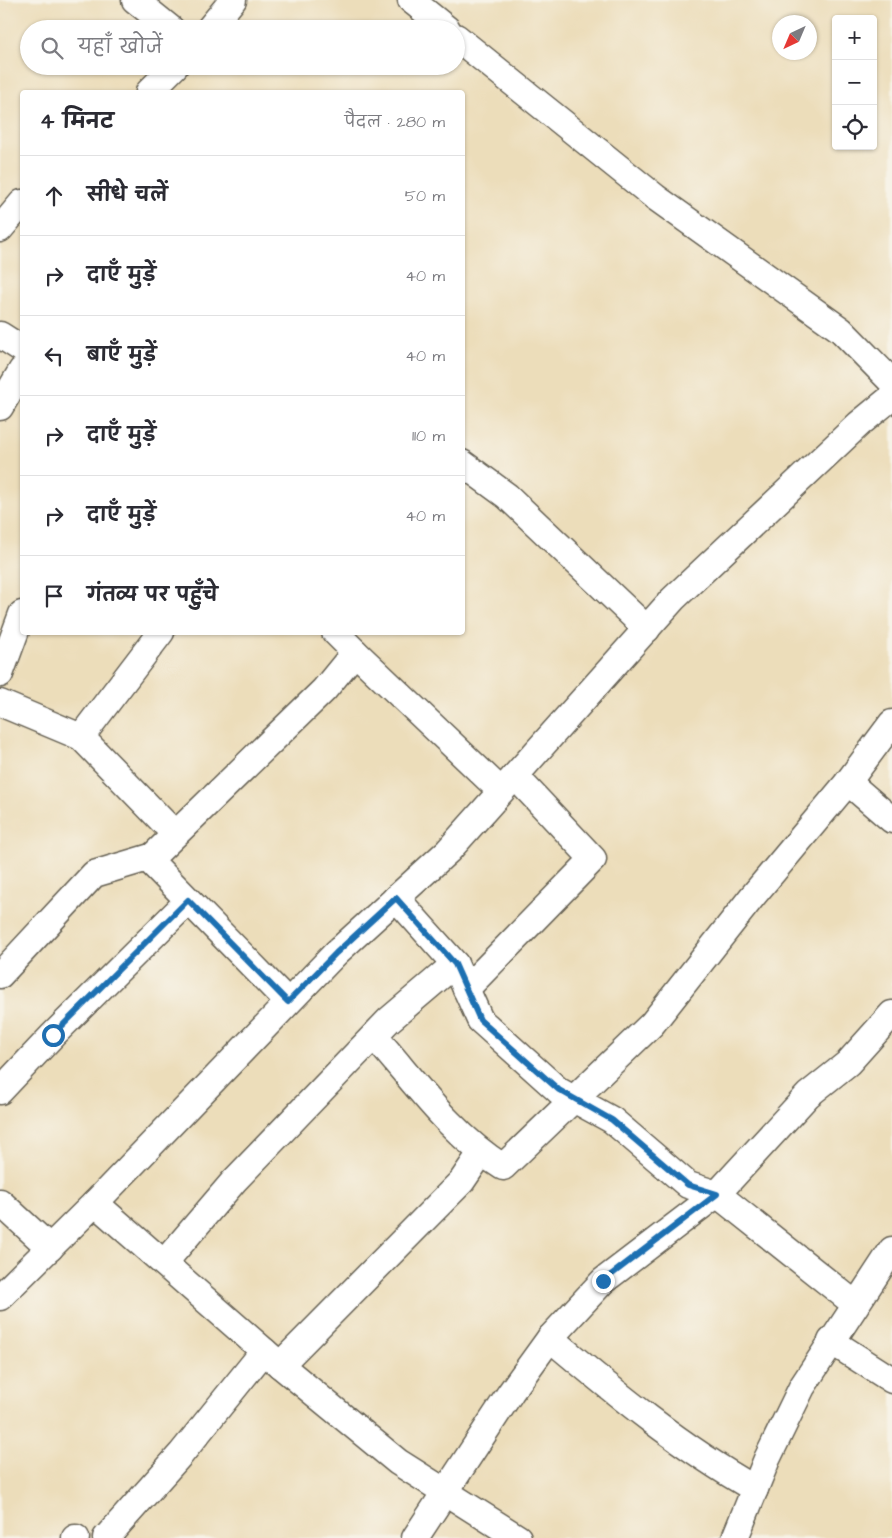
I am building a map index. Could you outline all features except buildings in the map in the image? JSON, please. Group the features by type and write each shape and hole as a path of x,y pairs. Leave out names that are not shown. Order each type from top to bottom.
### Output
{"street":[{"path":"135,0 160,20"},
{"path":"216,20 233,0"},
{"path":"411,0 435,20"},
{"path":"465,43 656,197 841,330 892,382"},
{"path":"151,90 166,75"},
{"path":"0,229 20,205"},
{"path":"0,335 20,349"},
{"path":"0,407 20,373"},
{"path":"0,1297 95,1203 336,953 448,851 673,599 858,424 892,396"},
{"path":"465,465 507,496 647,629"},
{"path":"0,674 13,619"},
{"path":"81,737 159,635"},
{"path":"338,635 593,860 466,989"},
{"path":"0,975 94,874 151,857 324,690 355,652"},
{"path":"0,703 81,737 175,834"},
{"path":"374,1036 451,1124 481,1153 504,1167 652,1024 752,897 848,782 892,724"},
{"path":"848,782 892,820"},
{"path":"151,857 149,860 288,1002"},
{"path":"396,898 455,964 480,1020 559,1090 612,1120 688,1185 717,1194 855,1304"},
{"path":"0,1091 53,1035 188,900"},
{"path":"164,1263 234,1181 389,1020 455,964"},
{"path":"415,1538 511,1392 550,1338 603,1281 717,1194 808,1096 848,1063 892,1014"},
{"path":"106,1538 181,1454 272,1358 462,1181 481,1153"},
{"path":"0,1202 50,1248"},
{"path":"95,1203 272,1358 398,1462 518,1538"},
{"path":"735,1538 755,1489 802,1387 892,1250"},
{"path":"550,1338 608,1386 674,1436 722,1470 755,1489"},
{"path":"832,1341 892,1380"}],"route":[{"path":"53,1035 188,900 288,1002 336,953 396,898 455,964 480,1020 559,1090 612,1120 688,1185 717,1194 603,1281"}]}
